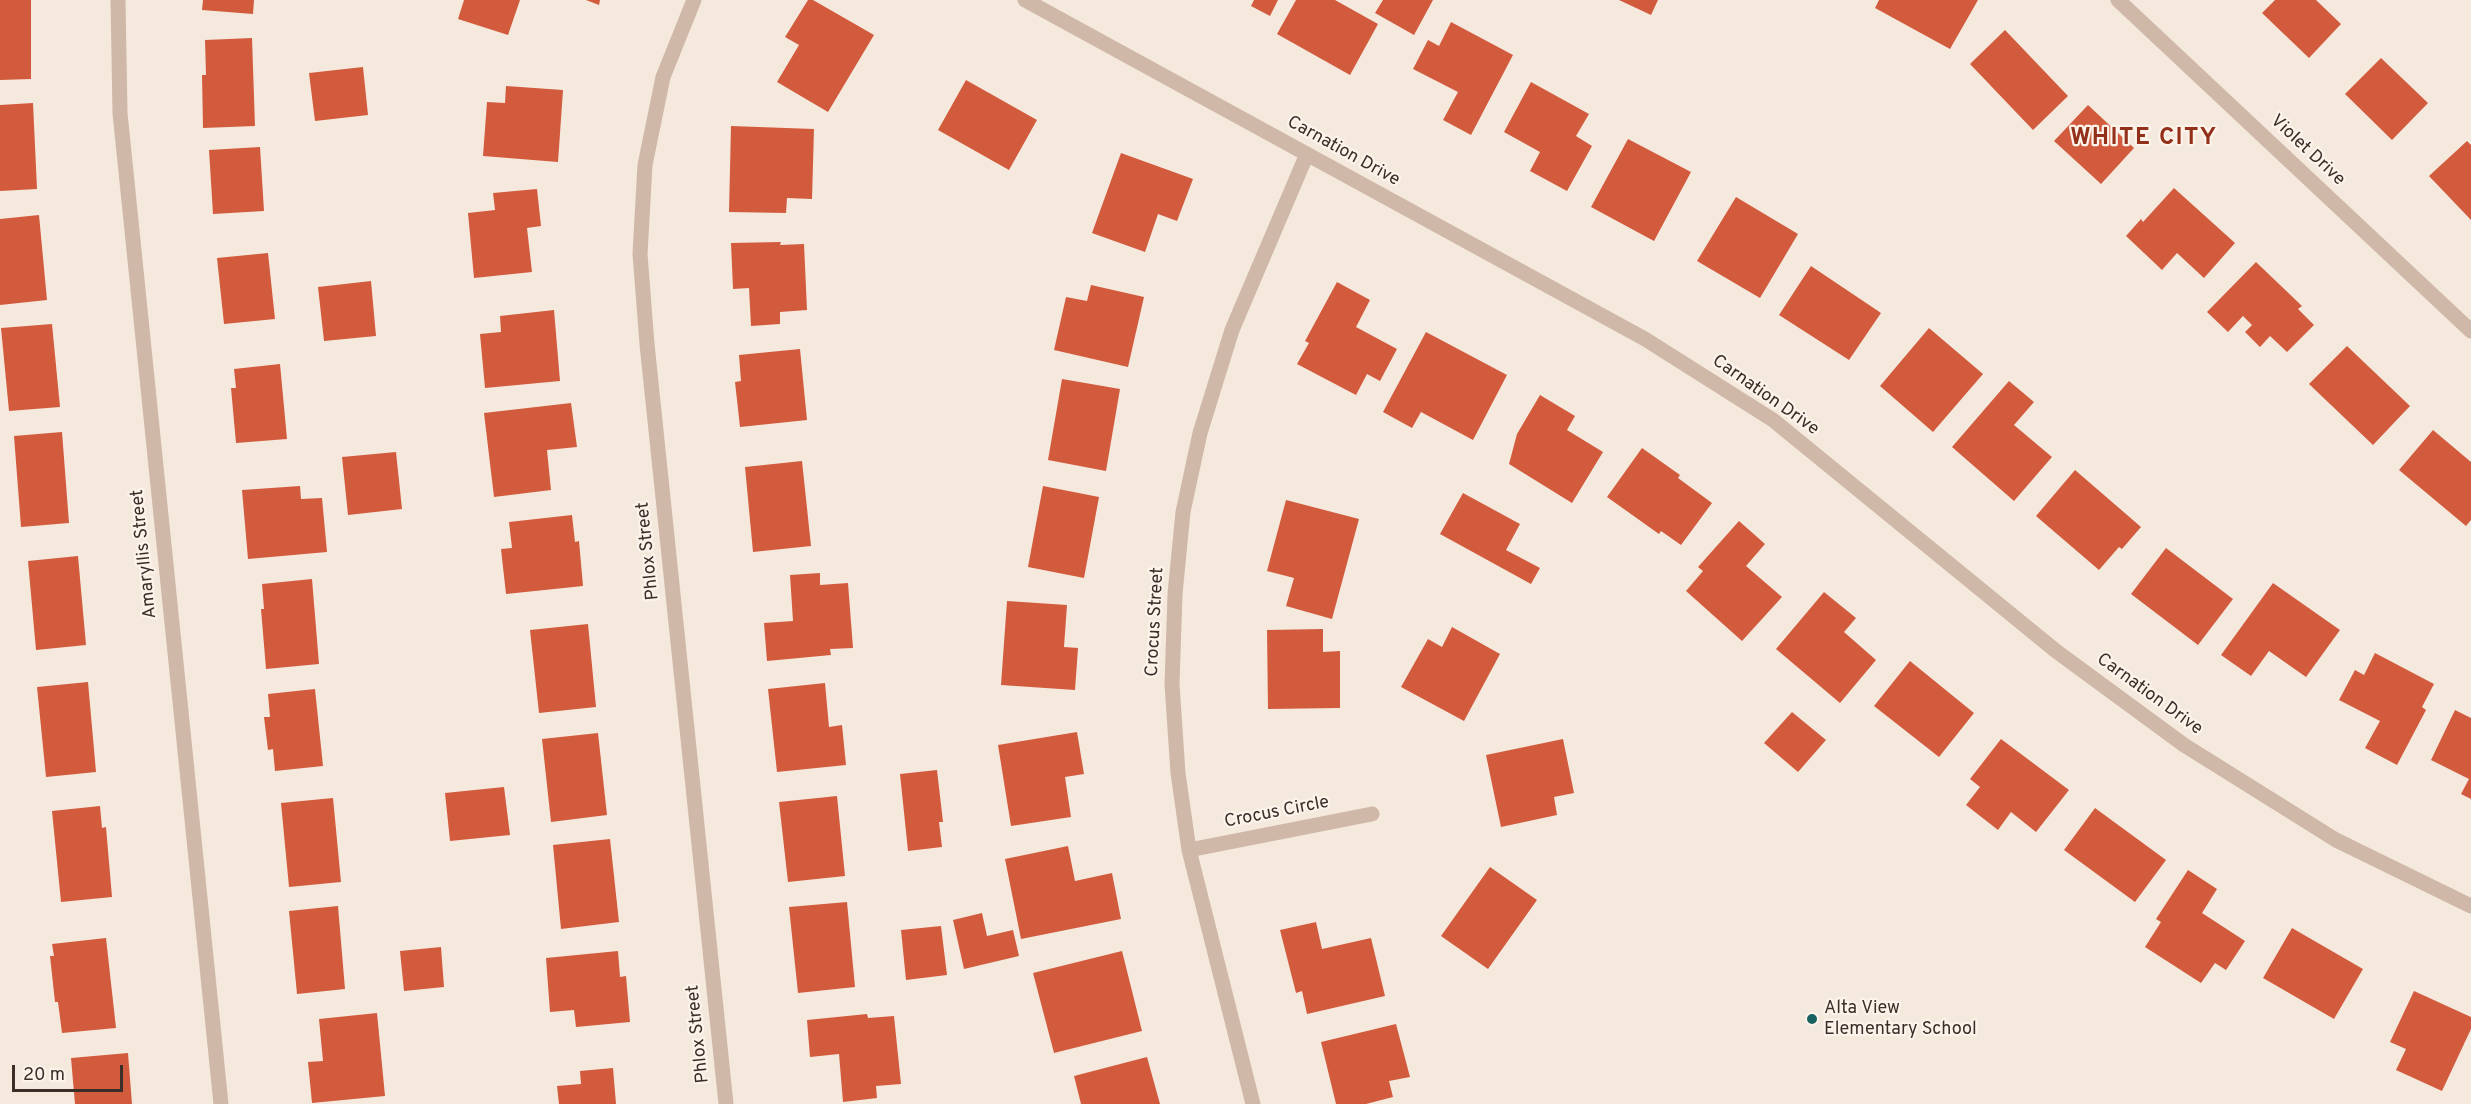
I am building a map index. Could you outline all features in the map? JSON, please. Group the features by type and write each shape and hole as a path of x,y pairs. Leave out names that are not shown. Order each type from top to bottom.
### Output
{"street":[{"name":"Amaryllis Street","path":"118,0 120,113 221,1104"},
{"name":"Phlox Street","path":"694,0 663,77 645,165 640,254 646,344 726,1104"},
{"name":"Carnation Drive","path":"1027,0 1644,339 1773,420 2056,651 2184,745 2336,840 2471,906"},
{"name":"Violet Drive","path":"2118,0 2471,330"},
{"name":"Crocus Street","path":"1253,1104 1189,850 1178,773 1172,684 1175,594 1183,512 1200,433 1232,330 1307,154"},
{"name":"Crocus Circle","path":"1189,850 1372,814"}],"building":[{"path":"0,0 31,0 31,79 0,80"},
{"path":"203,0 254,0 253,14 202,10"},
{"path":"464,0 520,0 508,35 458,19"},
{"path":"586,0 600,0 599,5"},
{"path":"808,0 813,0 874,35 828,112 777,82 799,45 785,37"},
{"path":"1254,0 1278,0 1270,16 1251,6"},
{"path":"1296,0 1335,0 1378,24 1350,75 1277,34"},
{"path":"1383,0 1433,0 1414,35 1375,13"},
{"path":"1619,0 1658,0 1651,15"},
{"path":"1879,0 1978,0 1950,49 1875,8"},
{"path":"2275,0 2316,0 2341,24 2309,58 2262,13"},
{"path":"1451,22 1513,55 1471,135 1443,120 1458,92 1413,69 1428,40 1439,46"},
{"path":"2005,30 2068,96 2033,130 1970,64"},
{"path":"252,38 255,126 203,128 202,75 206,75 205,40"},
{"path":"2381,58 2428,103 2392,140 2345,94"},
{"path":"363,67 368,115 315,121 309,73"},
{"path":"966,80 1037,120 1009,170 938,130"},
{"path":"1531,82 1589,114 1576,136 1592,146 1567,191 1530,171 1540,152 1504,132"},
{"path":"506,86 563,90 558,162 483,156 487,102 505,103"},
{"path":"33,103 37,189 0,191 0,105"},
{"path":"2088,105 2134,148 2101,184 2054,141"},
{"path":"731,126 814,129 812,199 787,198 786,213 729,212"},
{"path":"1628,139 1691,172 1654,241 1591,207"},
{"path":"2467,141 2471,145 2471,220 2429,176"},
{"path":"260,147 264,211 213,214 209,150"},
{"path":"1121,153 1193,179 1177,221 1158,214 1145,252 1092,233"},
{"path":"2174,188 2235,243 2204,278 2177,253 2162,270 2126,236 2141,219 2143,222"},
{"path":"537,189 541,226 527,228 532,272 474,278 468,213 495,210 493,193"},
{"path":"1736,197 1798,234 1760,298 1697,261"},
{"path":"39,215 47,300 0,305 0,219"},
{"path":"781,242 780,245 804,244 807,310 780,312 780,324 751,326 749,288 733,289 731,243"},
{"path":"268,253 275,319 224,324 217,258"},
{"path":"2256,262 2302,306 2298,309 2314,325 2287,352 2270,336 2260,347 2245,332 2252,325 2243,316 2228,332 2207,312"},
{"path":"1811,266 1881,313 1849,360 1779,315"},
{"path":"371,281 376,336 324,341 318,287"},
{"path":"1337,282 1370,300 1356,327 1397,349 1380,381 1367,374 1356,395 1297,364 1309,343 1305,341"},
{"path":"1091,285 1144,297 1128,367 1054,350 1066,297 1087,301"},
{"path":"554,310 560,381 485,388 480,334 501,332 500,316"},
{"path":"52,324 60,407 9,411 1,328"},
{"path":"1929,328 1983,374 1933,432 1880,386"},
{"path":"1426,332 1507,375 1473,440 1421,412 1412,428 1383,412"},
{"path":"2347,346 2410,406 2373,445 2309,384"},
{"path":"800,349 807,420 740,427 735,382 741,381 739,355"},
{"path":"280,364 287,439 236,443 231,388 236,388 234,369"},
{"path":"1062,379 1120,389 1106,471 1048,460"},
{"path":"2009,381 2034,402 2014,425 2052,457 2014,501 1952,447"},
{"path":"1540,395 1575,416 1567,430 1603,452 1572,503 1509,464 1517,434"},
{"path":"571,403 577,447 547,450 551,490 494,497 484,413"},
{"path":"2433,430 2471,462 2471,520 2466,526 2399,470"},
{"path":"62,432 69,523 21,527 14,436"},
{"path":"1642,448 1680,475 1678,478 1712,503 1681,545 1661,531 1659,534 1607,497"},
{"path":"396,452 402,509 348,515 342,457"},
{"path":"802,461 811,546 753,552 745,467"},
{"path":"2075,470 2141,527 2099,570 2036,516"},
{"path":"300,486 301,499 322,498 327,552 248,559 242,490"},
{"path":"1043,486 1099,497 1084,578 1028,567"},
{"path":"1463,493 1520,524 1506,550 1540,568 1531,584 1440,534"},
{"path":"1286,500 1359,519 1332,619 1286,606 1294,578 1267,571"},
{"path":"572,515 575,542 579,541 583,586 506,594 501,549 512,548 509,522"},
{"path":"1739,521 1765,544 1746,566 1782,597 1742,641 1686,591 1703,571 1698,567"},
{"path":"2166,548 2233,599 2198,645 2131,594"},
{"path":"78,556 86,645 36,650 28,561"},
{"path":"820,573 820,585 848,583 853,648 830,649 831,655 767,661 764,623 793,621 790,575"},
{"path":"312,579 319,664 266,669 261,609 264,609 262,584"},
{"path":"2273,583 2340,630 2306,677 2269,651 2251,676 2221,655"},
{"path":"1824,592 1856,618 1844,632 1876,660 1840,703 1776,649"},
{"path":"1007,601 1067,605 1064,647 1078,648 1075,690 1001,685"},
{"path":"588,624 596,707 539,713 530,630"},
{"path":"1452,627 1500,654 1464,721 1401,687 1428,639 1442,647"},
{"path":"1323,629 1323,652 1340,651 1340,708 1268,709 1267,630"},
{"path":"2375,653 2434,684 2422,707 2426,710 2397,765 2365,748 2380,721 2339,700 2355,670 2364,675"},
{"path":"1910,661 1974,713 1939,757 1874,706"},
{"path":"88,682 96,772 46,777 37,687"},
{"path":"825,683 829,727 842,725 846,765 777,772 768,689"},
{"path":"315,689 323,766 275,771 273,749 268,750 264,717 270,717 268,694"},
{"path":"2455,710 2471,718 2471,799 2461,794 2469,779 2431,760"},
{"path":"1792,712 1826,740 1798,772 1764,743"},
{"path":"1077,732 1084,774 1065,777 1071,817 1011,826 998,745"},
{"path":"598,733 607,815 551,822 542,739"},
{"path":"1563,739 1574,793 1554,797 1557,815 1501,827 1486,755"},
{"path":"2001,739 2069,790 2036,832 2011,812 1998,830 1966,805 1980,787 1970,779"},
{"path":"937,770 943,822 939,822 942,847 908,851 900,774"},
{"path":"504,787 510,835 450,841 445,793"},
{"path":"837,796 845,876 788,882 779,802"},
{"path":"333,798 341,882 289,887 281,803"},
{"path":"100,806 102,828 106,827 112,897 61,902 52,811"},
{"path":"2095,808 2166,860 2135,902 2064,850"},
{"path":"610,839 619,922 561,929 553,845"},
{"path":"1068,846 1075,881 1112,873 1121,919 1021,939 1005,859"},
{"path":"1490,867 1537,900 1488,969 1441,936"},
{"path":"2188,870 2217,889 2202,913 2245,941 2226,970 2215,963 2201,983 2145,947 2161,922 2156,919"},
{"path":"847,902 855,987 798,993 789,907"},
{"path":"338,906 345,989 297,994 289,911"},
{"path":"982,913 987,936 1013,930 1019,956 964,969 953,920"},
{"path":"1316,922 1322,949 1371,938 1385,996 1307,1014 1302,991 1296,993 1280,930"},
{"path":"941,926 947,975 906,980 901,930"},
{"path":"2292,928 2363,969 2334,1019 2263,978"},
{"path":"106,938 116,1028 62,1033 58,1002 55,1002 50,956 54,956 52,944"},
{"path":"441,947 444,987 404,991 400,951"},
{"path":"618,951 620,977 626,976 630,1022 576,1027 574,1010 550,1012 546,958"},
{"path":"1122,951 1142,1031 1054,1053 1033,973"},
{"path":"2414,991 2471,1017 2471,1029 2442,1091 2396,1070 2406,1049 2390,1042"},
{"path":"377,1013 385,1096 312,1103 308,1062 323,1061 319,1019"},
{"path":"867,1014 868,1018 894,1016 901,1084 876,1086 877,1098 843,1102 839,1054 810,1057 807,1020"},
{"path":"1396,1024 1410,1077 1389,1081 1393,1097 1366,1104 1336,1104 1321,1042"},
{"path":"128,1053 132,1104 75,1104 71,1058"},
{"path":"1147,1057 1160,1104 1081,1104 1074,1076"},
{"path":"613,1068 616,1104 559,1104 557,1086 581,1084 580,1071"}],"place":[{"name":"Alta View Elementary School","path":"1812,1019"}],"district":[{"name":"WHITE CITY","path":"2144,139"}]}
